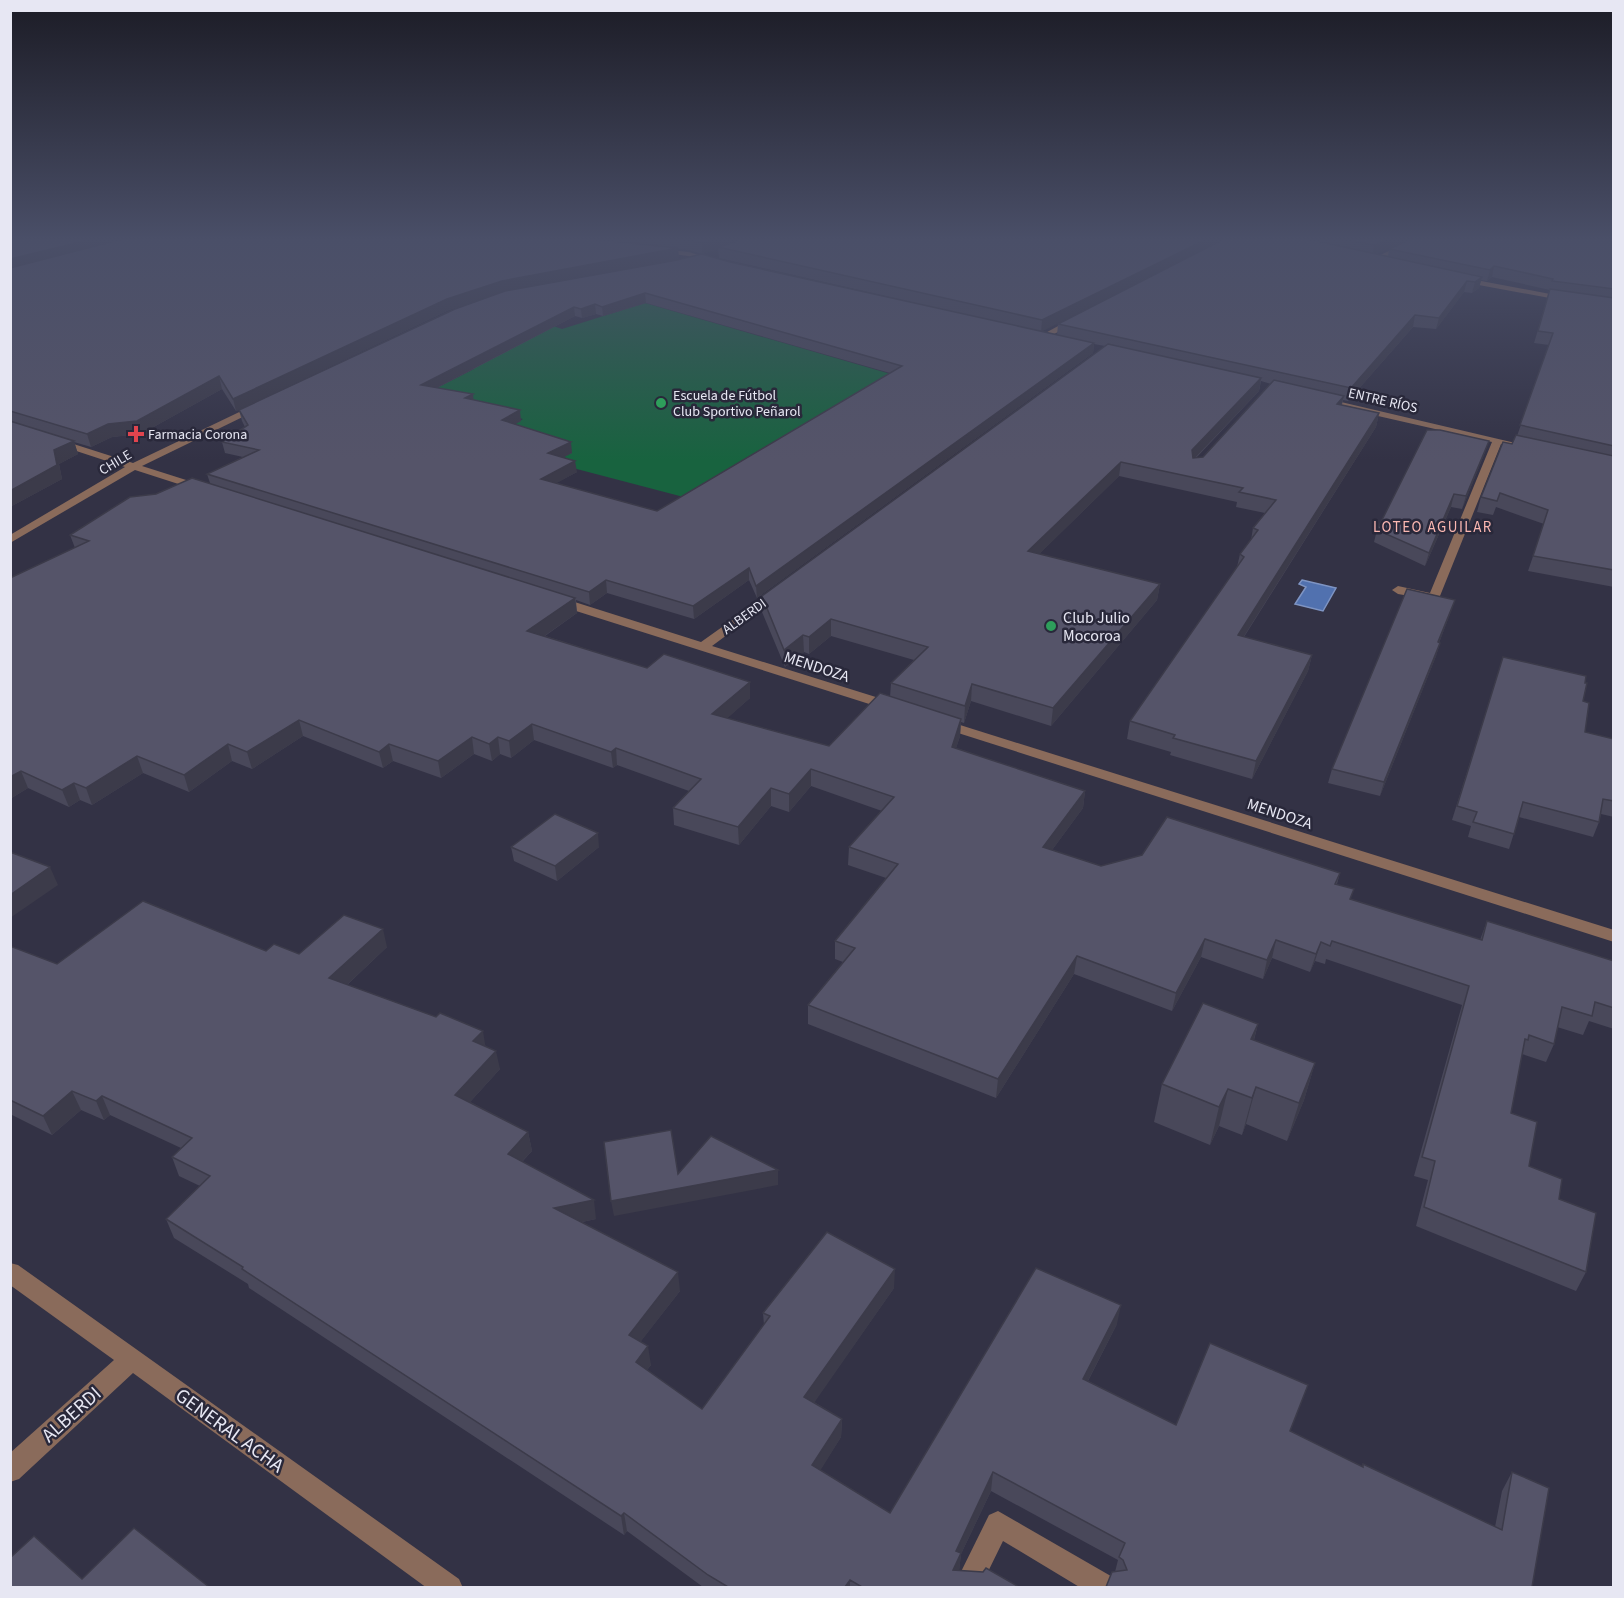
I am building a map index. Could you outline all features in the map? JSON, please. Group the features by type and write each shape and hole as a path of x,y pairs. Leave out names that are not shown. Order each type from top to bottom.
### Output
{"street":[{"path":"1042,337 1083,316"},
{"path":"1030,334 1052,339"},
{"name":"ENTRE RÍOS","path":"1315,399 1544,451"},
{"name":"CHILE","path":"10,540 134,466 268,402"},
{"path":"44,438 209,490"},
{"path":"1398,590 1434,598 1498,440"},
{"name":"ALBERDI","path":"702,647 789,583"},
{"name":"MENDOZA","path":"545,597 908,712"},
{"name":"MENDOZA","path":"931,719 1614,936"},
{"name":"GENERAL ACHA","path":"10,1272 450,1587"},
{"name":"ALBERDI","path":"10,1470 132,1359"},
{"path":"966,1587 998,1524 1107,1587"}],"green space":[{"name":"Escuela de Fútbol Club Sportivo Peñarol","path":"505,312 562,329 618,312 675,312 901,377 695,500 481,444 523,419 474,405 423,395 474,369"}],"water":[{"path":"1302,580 1336,588 1323,611 1295,604 1306,587 1299,584"}],"building":[{"path":"10,312 420,312 233,399 219,376 137,421 108,424 87,434 10,411"},
{"path":"449,312 565,312 421,385 473,394 465,398 520,410 502,420 571,442 548,453 575,461 541,479 657,511 902,366 710,312 953,312 1094,343 756,586 749,568 693,606 606,580 589,592 207,474 259,450 222,442 248,425 239,410"},
{"path":"1005,312 1059,312 1042,320"},
{"path":"1082,312 1444,312 1439,318 1415,315 1351,388 1058,324"},
{"path":"1544,312 1614,312 1614,446 1520,425 1553,333 1538,331"},
{"path":"1108,344 1261,378 1192,450 1193,458 1203,457 1274,380 1344,396 1337,404 1379,413 1238,635 1312,655 1256,761 1173,738 1175,735 1130,721 1244,557 1240,554 1258,530 1253,528 1276,500 1239,492 1243,488 1121,462 1028,551 1160,584 1053,708 972,684 965,706 891,683 928,647 831,619 809,637 803,635 784,650 762,596"},
{"path":"10,421 74,441 54,450 57,465 10,491"},
{"path":"1427,430 1440,430 1489,441 1466,496 1454,494 1429,553 1377,530"},
{"path":"1516,435 1614,456 1614,570 1533,556 1548,510 1500,493 1497,501 1481,497 1503,442 1512,444"},
{"path":"192,478 575,598 527,631 647,668 664,654 750,682 712,714 829,746 880,693 961,719 952,747 1085,791 1043,847 1101,866 1142,855 1167,817 1340,873 1335,884 1354,889 1350,899 1482,940 1487,921 1614,961 1614,1008 1595,1002 1592,1016 1562,1007 1554,1044 1529,1035 1528,1040 1525,1039 1511,1113 1537,1122 1529,1166 1562,1179 1559,1199 1596,1213 1586,1272 1424,1207 1435,1161 1422,1157 1469,986 1332,941 1330,946 1321,942 1316,954 1276,940 1267,960 1205,939 1176,993 1077,956 998,1079 808,1005 855,948 835,941 898,864 849,847 894,797 811,769 789,794 771,788 738,827 673,808 701,779 616,748 611,752 532,724 509,741 498,737 489,744 472,737 438,761 389,744 379,752 299,720 247,752 228,744 184,775 137,756 86,788 74,783 62,790 21,771 10,777 10,578 89,541 70,535 130,497 156,494"},
{"path":"1407,589 1455,600 1384,782 1332,769"},
{"path":"1503,657 1586,676 1585,683 1587,683 1583,701 1589,703 1585,732 1614,739 1614,801 1603,799 1599,822 1523,802 1514,834 1473,822 1477,812 1457,806"},
{"path":"555,814 598,833 555,866 511,847"},
{"path":"10,852 50,867 10,895"},
{"path":"143,901 266,951 274,944 299,954 344,915 383,929 329,978 436,1017 440,1013 483,1031 473,1041 496,1051 455,1095 528,1132 508,1154 594,1200 554,1208 678,1272 629,1335 648,1346 636,1362 702,1409 770,1316 763,1313 827,1232 895,1269 804,1397 842,1419 812,1465 890,1513 1036,1268 1121,1305 1083,1379 1176,1425 1210,1343 1308,1385 1290,1431 1502,1530 1512,1472 1549,1488 1532,1587 1106,1587 1112,1572 1127,1570 1123,1560 1119,1557 1125,1543 993,1472 956,1551 961,1553 953,1570 983,1572 986,1568 1019,1587 862,1587 850,1580 845,1587 728,1587 708,1575 624,1513 621,1516 242,1269 243,1267 166,1219 210,1176 172,1157 192,1138 102,1096 96,1101 72,1091 43,1116 10,1100 10,946 57,964"},
{"path":"1203,1003 1258,1024 1251,1039 1315,1063 1299,1103 1256,1087 1252,1098 1228,1089 1219,1107 1162,1084"},
{"path":"671,1130 678,1174 711,1136 778,1170 611,1201 604,1142"},
{"path":"134,1528 209,1587 10,1587 10,1558 34,1536 82,1579"}],"place":[{"name":"Escuela de Fútbol Club Sportivo Peñarol","path":"661,403"},
{"name":"Farmacia Corona","path":"136,434"},
{"name":"Club Julio Mocoroa","path":"1051,626"}],"district":[{"name":"LOTEO AGUILAR","path":"1433,527"}]}
